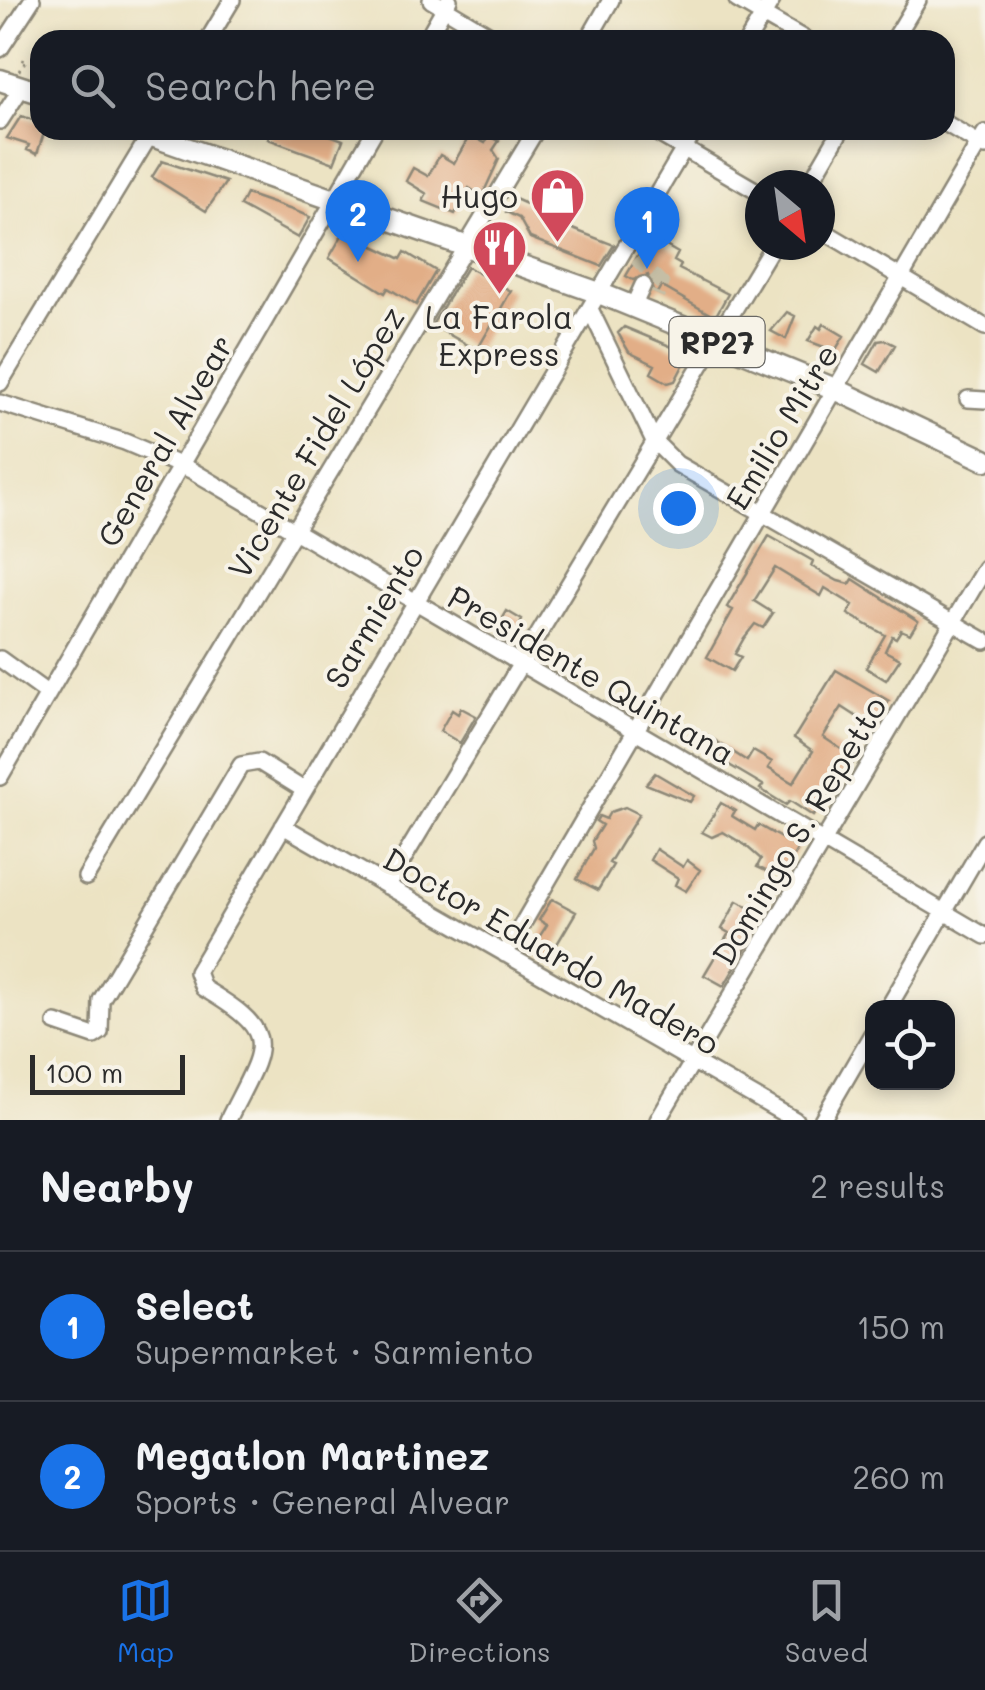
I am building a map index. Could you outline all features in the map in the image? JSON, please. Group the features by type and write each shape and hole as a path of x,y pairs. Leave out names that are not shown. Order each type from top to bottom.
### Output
{"main road":[{"path":"0,80 30,90"},
{"name":"RP27","path":"168,140 466,246 595,301 647,305 714,341 835,389 985,460"}],"street":[{"path":"0,49 32,0"},
{"path":"214,30 232,0"},
{"path":"594,30 611,0"},
{"path":"737,0 767,7 794,30"},
{"path":"900,30 918,0"},
{"path":"430,30 442,3 483,30"},
{"path":"754,30 767,7"},
{"path":"0,121 30,91"},
{"path":"955,128 983,141"},
{"path":"0,383 141,140"},
{"name":"General Alvear","path":"0,777 369,140"},
{"name":"Vicente Fidel López","path":"86,877 530,140"},
{"path":"670,140 745,185"},
{"name":"Sarmiento","path":"228,1120 260,1056 260,1040 247,1014 202,988 197,972 595,301 632,252 689,140"},
{"path":"817,170 835,140"},
{"name":"Emilio Mitre","path":"505,954 983,141"},
{"path":"835,238 985,326"},
{"path":"386,886 763,260"},
{"path":"643,285 647,305"},
{"path":"595,301 654,441 676,464 985,641"},
{"path":"968,399 985,400"},
{"name":"Presidente Quintana","path":"0,403 180,465 985,936"},
{"name":"Domingo S. Repetto","path":"658,1120 985,568"},
{"path":"0,660 47,694"},
{"path":"56,1023 94,1036 100,1032 101,1000 241,766 259,762 304,790"},
{"name":"Doctor Eduardo Madero","path":"282,826 795,1120"},
{"path":"893,1000 985,842"},
{"path":"822,1120 865,1046"}],"path":[{"path":"26,54 22,63 30,66"}],"building":[{"path":"21,116 30,119 30,140 42,140 37,154 27,150 29,145 7,138"},
{"path":"271,140 343,140 334,163"},
{"path":"467,140 499,141 493,150 499,159 482,196 469,188 455,214 423,201 427,194 406,181 413,168 428,176 440,155 454,163"},
{"path":"162,161 226,182 206,211 152,177"},
{"path":"246,194 310,217 298,238 240,206"},
{"path":"513,198 542,211 539,216 614,245 601,266 530,238 519,218 506,212"},
{"path":"344,232 401,259 405,252 436,271 416,305 388,288 385,293 329,258"},
{"path":"649,236 678,253 674,261 681,265 679,269 728,294 715,317 661,286 657,293 653,291 648,275 633,280 626,276"},
{"path":"467,267 511,291 477,350 432,325"},
{"path":"787,312 795,316 786,339 771,331"},
{"path":"824,324 844,336 835,351 808,341 817,326 821,329"},
{"path":"624,327 689,354 675,381 668,383 651,373 655,365 629,352 618,333"},
{"path":"878,341 895,345 879,372 865,364"},
{"path":"769,536 813,561 811,566 838,581 850,584 853,579 918,621 910,634 901,630 896,638 892,636 885,651 900,659 886,680 866,668 885,635 848,614 853,605 825,588 821,596 775,568 754,601 773,613 763,628 755,624 744,638 735,654 741,657 732,671 707,657 733,610 727,607"},
{"path":"507,611 522,620 514,638 497,628"},
{"path":"836,670 889,701 873,727 842,707 823,737 856,759 813,816 790,801 786,805 760,789 763,785 697,746 705,734 747,761 753,751 772,762 768,768 793,783 813,751 794,738"},
{"path":"461,708 476,716 460,743 440,731 452,710 458,714"},
{"path":"655,773 694,796 690,802 646,784"},
{"path":"721,803 735,811 732,816 755,830 758,825 798,848 786,868 776,864 770,873 757,867 761,859 745,845 723,832 712,837 702,832"},
{"path":"625,807 639,814 609,863 613,865 598,890 577,879 594,848 592,841 602,825 596,821 599,816 606,819 610,812"},
{"path":"656,849 683,867 687,860 700,870 686,891 675,885 678,878 650,860"},
{"path":"552,899 576,912 547,961 530,951 547,925 539,920"},
{"path":"737,901 758,912 749,926 757,930 724,986 704,975 729,933 722,929"}],"tunnel":[{"path":"636,258 662,284 657,295"}],"place":[{"name":"Hugo","path":"557,244"},
{"name":"Megatlon Martinez","path":"358,262"},
{"name":"Select","path":"647,269"},
{"name":"La Farola Express","path":"499,296"}]}
